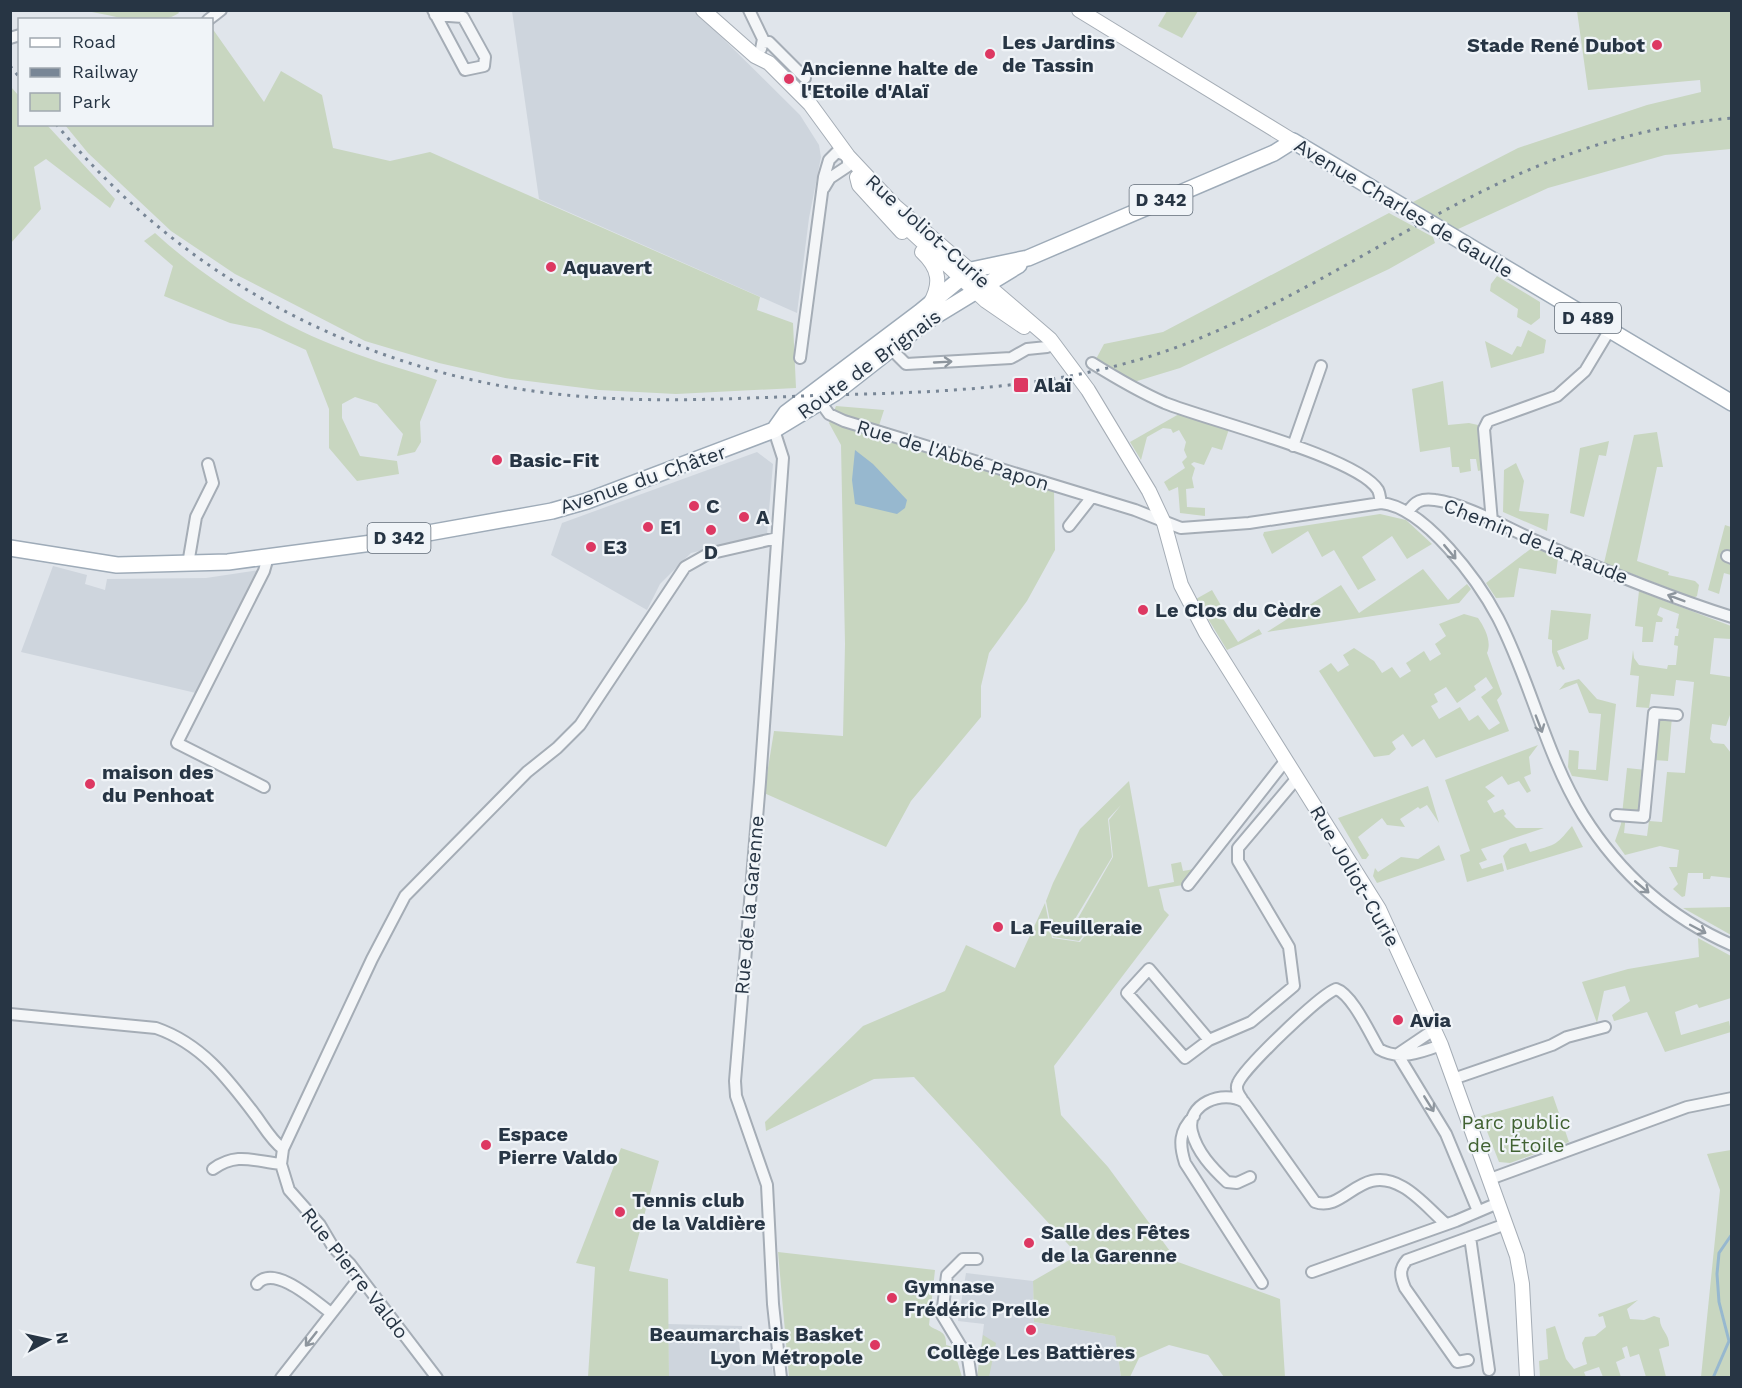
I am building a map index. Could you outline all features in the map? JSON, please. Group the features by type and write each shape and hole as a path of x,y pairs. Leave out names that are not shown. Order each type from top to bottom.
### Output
{"main road":[{"name":"Rue Joliot-Curie","path":"703,10 754,56 760,66 804,109 888,210 1035,334 1098,409"},
{"name":"Avenue Charles de Gaulle","path":"1078,10 1731,403"},
{"name":"Route de Brignais","path":"774,430 786,413 930,304 972,281 1274,153 1293,141"},
{"name":"Rue Joliot-Curie","path":"847,162 972,281 1050,339 1088,390 1149,491 1164,523 1188,601 1221,660 1379,909 1435,1029 1516,1250 1522,1284 1527,1377"},
{"name":"Rue Joliot-Curie","path":"847,162 859,185 877,207 933,265 938,285 930,304"},
{"name":"Route de Brignais","path":"774,430 821,403 927,321 972,281"},
{"name":"Avenue du Châter","path":"10,548 109,564 188,564 268,557 372,543 552,511 628,487 774,430"}],"street":[{"path":"749,10 763,43"},
{"path":"434,13 463,17 485,57 484,66 465,70 434,13"},
{"path":"754,56 763,43 769,42 805,78"},
{"path":"800,358 829,160 847,162"},
{"path":"824,188 830,178 847,162"},
{"path":"1492,522 1484,429 1488,421 1557,396 1585,371 1609,331"},
{"path":"891,349 906,364 1011,358 1027,349 1047,347"},
{"path":"1092,363 1120,381 1164,402 1293,446 1355,472 1376,488 1381,503"},
{"path":"1293,446 1321,366"},
{"name":"Rue de l'Abbé Papon","path":"821,403 829,414 844,421 1135,510 1164,523"},
{"name":"Rue de la Garenne","path":"774,430 783,458 735,1089 767,1185 773,1304 781,1377"},
{"path":"188,564 196,517 213,483 208,464"},
{"path":"1068,526 1091,498"},
{"name":"Chemin de la Raude","path":"1408,512 1419,501 1433,500 1492,522 1605,571 1695,606 1731,617"},
{"path":"1164,523 1181,528 1249,524 1381,503 1391,504 1408,512 1439,539 1470,576 1498,618 1556,766 1585,817 1612,856 1634,881 1673,914 1731,945"},
{"name":"Rue Pierre Valdo","path":"437,1377 360,1277 333,1247 318,1222 289,1190 281,1164 283,1149 372,959 405,896 527,772 580,725 685,567 708,554 777,538"},
{"path":"264,787 177,742 264,571 268,557"},
{"path":"1616,815 1644,817 1654,713 1677,715"},
{"path":"1188,885 1286,760"},
{"path":"1209,1040 1149,969 1127,993 1185,1058 1209,1040 1251,1022 1294,986 1290,947 1238,861 1238,848 1297,778"},
{"path":"1441,1045 1417,1054 1398,1055 1379,1049 1349,999 1342,991 1336,989 1320,1000 1251,1065 1237,1084 1237,1093 1315,1202 1322,1204 1335,1202 1368,1181 1383,1180 1401,1186 1446,1224"},
{"path":"10,1014 156,1028 174,1035 200,1052 224,1073 283,1149"},
{"path":"1453,1079 1552,1045 1567,1036 1605,1027"},
{"path":"1398,1055 1435,1029"},
{"path":"1398,1055 1446,1134 1478,1211"},
{"path":"1244,1102 1233,1095 1219,1096 1204,1103 1184,1126 1180,1148 1185,1163 1262,1282"},
{"path":"1490,1179 1687,1107 1731,1098"},
{"path":"1194,1116 1191,1130 1197,1145 1218,1173 1227,1182 1237,1183 1250,1177"},
{"path":"213,1169 226,1160 244,1158 281,1164"},
{"path":"1312,1272 1498,1203"},
{"path":"1468,1360 1457,1362 1405,1288 1401,1266 1407,1260 1506,1224"},
{"path":"1470,1237 1489,1370"},
{"path":"971,1377 968,1358 942,1315 947,1275 963,1259 977,1259"},
{"path":"281,1377 360,1277"},
{"path":"257,1284 266,1278 277,1278 304,1292 331,1313"}],"shaded area":[{"path":"512,11 695,11 800,115 819,145 821,157 809,218 797,313 539,199"},
{"path":"757,452 773,464 767,534 691,553 660,584 647,610 551,555 562,523"},
{"path":"53,566 87,575 85,584 105,590 107,579 206,578 260,570 196,693 21,652"},
{"name":"Collège Les Battières","path":"966,1273 1033,1281 1034,1322 1115,1336 1121,1377 977,1377 984,1324 958,1321"},
{"path":"668,1324 742,1326 743,1342 739,1342 742,1367 772,1363 773,1377 669,1377"}],"green space":[{"path":"177,10 179,13 168,18 121,18 86,11"},
{"path":"1167,11 1198,11 1182,38 1158,26"},
{"path":"1577,11 1731,11 1731,149 1665,155 1548,188 1456,230 1413,202 1518,148 1647,105 1701,92 1700,80 1588,90"},
{"path":"213,29 264,102 281,71 322,95 333,148 390,161 430,152 760,297 757,310 793,323 796,388 676,394 599,390 505,378 439,363 365,341 235,274 171,231 88,153 66,126 213,126"},
{"path":"11,87 18,95 18,126 48,126 115,199 110,208 46,159 34,167 41,209 11,243"},
{"path":"1389,213 1433,237 1435,243 1389,269 1180,368 1134,382 1095,361 1104,344 1163,332"},
{"path":"155,233 221,285 270,315 320,340 437,380 420,422 421,442 415,452 397,456 403,434 377,404 355,397 342,404 342,418 360,456 397,461 399,474 357,481 329,448 329,409 306,350 260,329 230,323 164,296 173,266 144,241"},
{"path":"1497,276 1540,302 1540,318 1531,325 1517,317 1518,309 1490,291 1491,284"},
{"path":"1528,330 1546,340 1544,353 1491,368 1485,341 1512,355 1517,346 1521,347"},
{"path":"1443,381 1448,425 1469,423 1478,425 1482,470 1478,471 1476,459 1470,459 1471,471 1460,473 1459,467 1452,467 1450,447 1420,452 1412,389"},
{"path":"836,406 884,410 876,435 1054,490 1055,550 1027,601 989,653 981,686 981,717 911,801 886,847 764,793 774,731 843,736 845,644 841,445 829,423"},
{"path":"1179,414 1229,429 1222,450 1212,447 1204,465 1194,462 1191,464 1195,468 1192,478 1194,488 1186,489 1187,507 1205,508 1205,516 1180,513 1178,487 1169,491 1164,482 1185,468 1182,462 1187,457 1184,450 1186,442 1179,430 1173,433 1171,429 1163,428 1147,437 1141,460 1130,442"},
{"path":"1657,432 1663,467 1657,467 1637,561 1669,572 1668,575 1695,581 1699,585 1697,596 1694,598 1604,563 1634,435"},
{"path":"1609,441 1606,456 1599,455 1584,517 1570,513 1580,448"},
{"path":"1516,463 1524,481 1519,511 1549,514 1547,531 1503,512 1504,470"},
{"path":"1380,514 1406,520 1432,544 1407,559 1392,536 1362,557 1376,580 1358,590 1334,550 1322,557 1308,531 1272,554 1263,535 1264,532"},
{"path":"1725,525 1731,527 1731,575 1724,573 1719,594 1708,590"},
{"path":"1533,547 1558,558 1556,574 1519,568 1514,597 1496,598 1486,583"},
{"path":"1423,569 1448,600 1467,584 1471,589 1459,603 1267,632 1341,585 1359,613"},
{"path":"1212,590 1226,614 1222,617 1238,642 1259,629 1262,634 1227,650 1196,599"},
{"path":"1639,591 1731,626 1731,639 1714,638 1710,674 1731,677 1730,715 1726,726 1712,724 1710,739 1713,743 1724,744 1731,753 1731,878 1711,876 1710,879 1703,879 1703,873 1688,873 1685,896 1682,897 1673,889 1678,884 1669,867 1677,867 1679,850 1660,846 1625,855 1615,841 1621,824 1627,768 1646,770 1642,815 1626,814 1624,833 1647,836 1649,821 1662,822 1667,772 1685,773 1694,682 1676,680 1674,696 1651,694 1649,708 1636,707 1639,676 1630,675 1633,650 1634,658 1639,665 1667,669 1668,665 1676,665 1678,646 1674,645 1679,629 1676,628 1679,614 1660,607 1657,615 1663,618 1662,622 1656,622 1653,642 1642,642 1643,627 1635,626"},
{"path":"1551,610 1591,614 1588,639 1557,651 1565,669 1563,670 1560,666 1557,667 1552,652 1552,640 1548,639"},
{"path":"1464,614 1478,618 1481,622 1488,640 1487,653 1502,694 1497,700 1509,731 1436,758 1424,739 1412,747 1403,734 1392,742 1396,749 1389,755 1374,757 1319,671 1331,663 1338,672 1349,665 1343,655 1354,648 1374,661 1382,673 1392,667 1400,678 1411,671 1406,663 1424,651 1430,661 1441,654 1435,644 1446,636 1439,624","holes":["1486,677 1493,688 1481,697 1500,723 1489,730 1478,715 1469,721 1460,707 1439,719 1431,706 1438,702 1434,694 1446,687 1457,703 1476,690 1474,686"]},
{"path":"1579,679 1597,699 1616,704 1608,781 1572,776 1568,767 1569,750 1579,751 1578,769 1596,770 1601,714 1589,713 1577,683 1559,690 1565,683"},
{"path":"1657,716 1672,717 1668,761 1654,760"},
{"path":"1538,745 1529,757 1531,774 1524,777 1531,791 1527,793 1519,781 1508,785 1502,776 1485,787 1495,796 1487,801 1494,813 1503,809 1506,814 1504,816 1516,828 1544,828 1481,849 1487,860 1479,863 1482,869 1502,863 1504,871 1467,882 1460,855 1470,851 1445,780"},
{"path":"1129,781 1148,887 1174,882 1171,864 1181,862 1183,871 1194,869 1183,885 1159,889 1164,910 1169,915 1054,1066 1061,1115 1108,1167 1178,1262 1280,1299 1285,1377 1224,1377 1208,1355 1169,1345 1139,1358 1130,1377 1121,1377 1115,1336 1034,1322 1033,1281 1078,1255 914,1077 874,1079 766,1131 765,1122 863,1026 945,991 966,945 1015,968 1045,903 1052,938 1080,942 1087,933 1077,920 1113,857 1109,820 1121,805 1108,819 1112,857 1075,919 1085,933 1079,941 1053,937 1046,901 1080,829"},
{"path":"1428,786 1439,823 1427,805 1420,809 1418,807 1400,819 1405,827 1387,825 1382,818 1358,837 1369,855 1366,859 1362,859 1338,818"},
{"path":"1572,826 1583,847 1507,870 1503,856 1510,848 1526,843 1530,852 1550,846"},
{"path":"1439,845 1445,860 1377,883 1373,876 1375,868 1378,872 1401,857 1418,859"},
{"path":"1731,907 1731,935 1683,908"},
{"path":"1698,938 1731,956 1731,998 1699,1008 1697,1004 1675,1012 1681,1035 1729,1021 1731,1032 1665,1052 1647,1012 1614,1021 1612,1015 1630,1001 1625,986 1604,991 1597,1023 1582,982 1628,969 1699,957"},
{"name":"Parc public de l'Étoile","path":"1553,1096 1569,1142 1510,1163 1499,1162 1481,1116"},
{"name":"Tennis club de la Valdière","path":"621,1148 659,1161 629,1271 668,1279 669,1377 588,1377 595,1267 576,1263"},
{"path":"1731,1150 1731,1377 1701,1377 1720,1190 1707,1154"},
{"path":"778,1252 935,1270 929,1325 943,1333 946,1345 953,1347 962,1377 789,1377"},
{"path":"1638,1300 1627,1309 1630,1319 1644,1320 1654,1316 1660,1318 1668,1338 1669,1346 1659,1349 1666,1377 1646,1377 1639,1354 1630,1357 1627,1346 1622,1348 1625,1358 1616,1362 1621,1377 1603,1377 1599,1367 1584,1372 1586,1377 1540,1377 1539,1361 1548,1359 1546,1329 1555,1326 1566,1359 1574,1369 1587,1364 1582,1343 1585,1337 1595,1336 1606,1327 1603,1316 1599,1317 1598,1314"},
{"path":"983,1335 996,1343 989,1377 977,1377"}],"water":[{"path":"855,450 873,464 907,500 905,508 897,514 855,504 852,480"}],"waterway":[{"path":"1713,1378 1729,1341 1719,1302 1717,1274 1719,1253 1732,1234"}],"railway":[{"path":"10,66 18,76"},
{"path":"58,126 106,180 161,229 221,273 284,310 350,342 420,366 492,384 566,395 665,400 966,389 1011,385 1100,370 1188,343 1233,324 1449,208 1538,166 1633,135 1732,118"}],"place":[{"name":"Stade René Dubot","path":"1657,45"},
{"name":"Les Jardins de Tassin","path":"990,54"},
{"name":"Ancienne halte de l'Etoile d'Alaï","path":"789,79"},
{"name":"Aquavert","path":"551,267"},
{"name":"Alaï","path":"1021,385"},
{"name":"Basic-Fit","path":"497,460"},
{"name":"C","path":"694,506"},
{"name":"A","path":"744,517"},
{"name":"E1","path":"648,527"},
{"name":"D","path":"711,530"},
{"name":"E3","path":"591,547"},
{"name":"Le Clos du Cèdre","path":"1143,610"},
{"name":"maison des du Penhoat","path":"90,784"},
{"name":"La Feuilleraie","path":"998,927"},
{"name":"Avia","path":"1398,1020"},
{"name":"Espace Pierre Valdo","path":"486,1145"},
{"name":"Tennis club de la Valdière","path":"620,1212"},
{"name":"Salle des Fêtes de la Garenne","path":"1029,1243"},
{"name":"Gymnase Frédéric Prelle","path":"892,1298"},
{"name":"Collège Les Battières","path":"1031,1330"},
{"name":"Beaumarchais Basket Lyon Métropole","path":"875,1345"}]}
